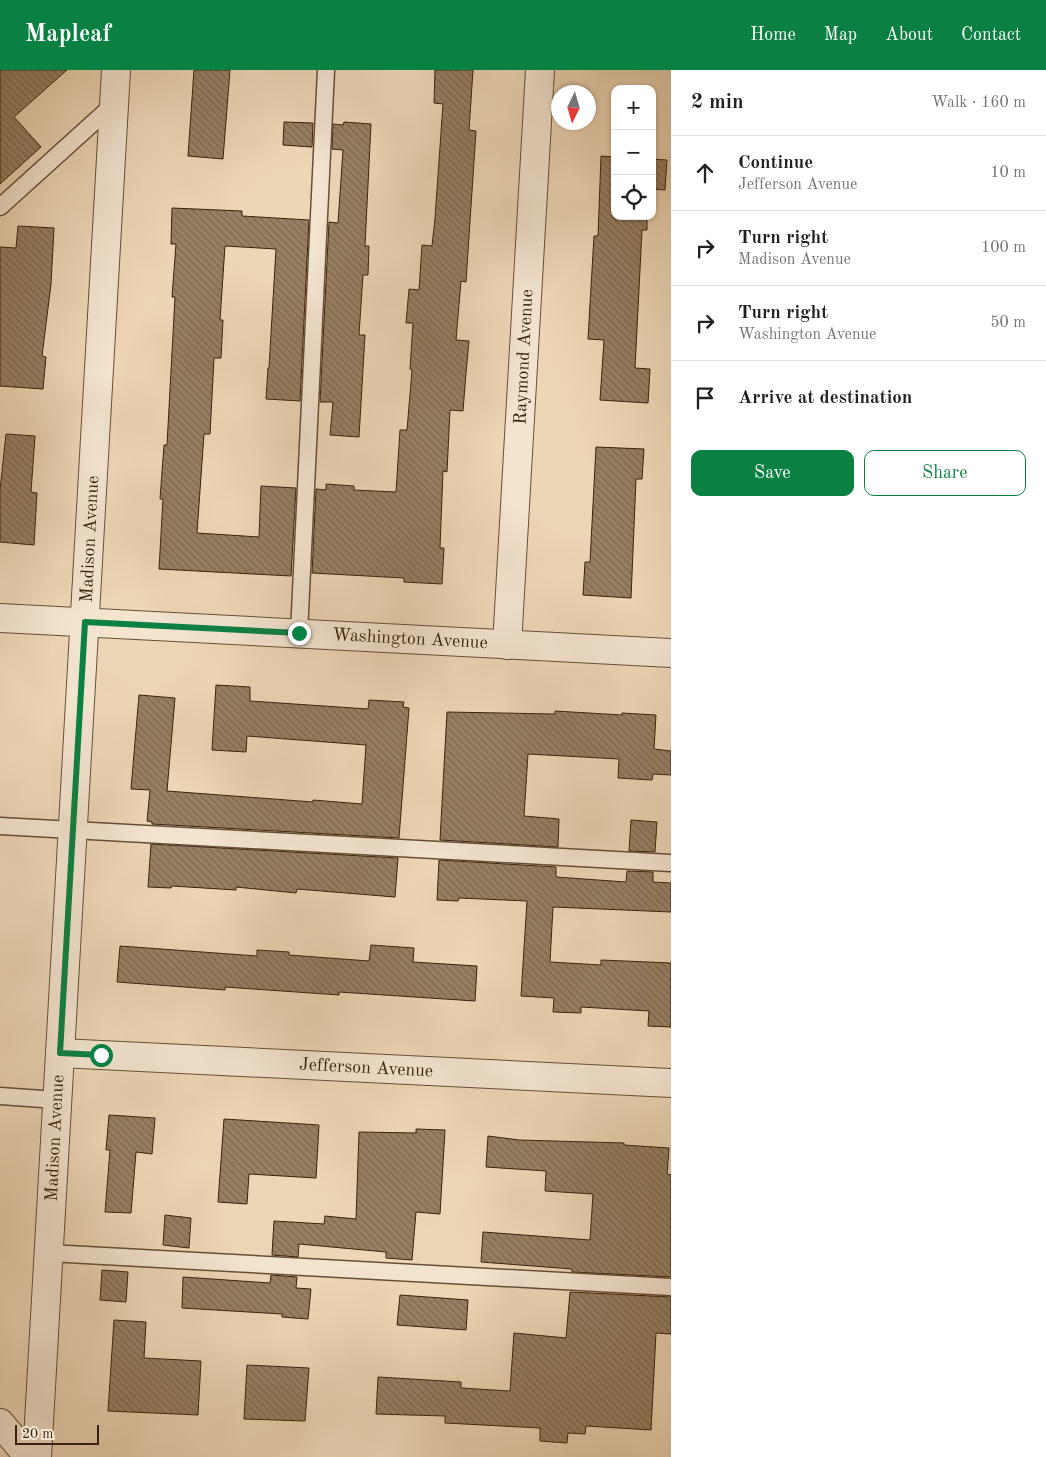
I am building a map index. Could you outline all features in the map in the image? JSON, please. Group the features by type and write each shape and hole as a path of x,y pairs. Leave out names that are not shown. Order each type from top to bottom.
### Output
{"street":[{"name":"Madison Avenue","path":"37,1457 116,70"},
{"name":"Raymond Avenue","path":"507,645 540,70"},
{"name":"Washington Avenue","path":"0,618 671,654"},
{"name":"Jefferson Avenue","path":"60,1053 671,1083"},
{"path":"0,1423 29,1457"}],"lane":[{"path":"299,633 326,70"},
{"path":"0,208 114,104"},
{"path":"0,826 671,863"},
{"path":"0,1096 58,1100"},
{"path":"48,1254 671,1287"}],"building":[{"path":"0,70 67,70 14,117 41,147 0,184"},
{"path":"194,70 230,70 223,159 188,156"},
{"path":"435,70 473,70 469,130 476,131 466,282 461,281 456,340 469,341 463,411 450,410 447,472 443,471 440,548 444,548 442,584 404,582 404,578 312,573 316,489 326,490 326,484 354,486 354,490 396,492 400,430 407,430 412,370 410,369 413,323 406,323 409,289 419,290 422,245 432,246 435,218 443,104 434,103"},
{"path":"284,122 313,123 312,147 283,145"},
{"path":"344,122 371,124 365,246 369,246 368,275 363,275 359,335 365,335 359,437 330,435 333,402 320,402 329,222 338,223 343,150 332,149 333,124 343,125"},
{"path":"601,156 611,157 611,220 647,220 647,230 642,230 635,368 650,369 648,403 600,400 604,340 588,339 594,236 598,236"},
{"path":"656,159 667,160 665,190 656,189"},
{"path":"172,208 242,211 242,216 309,220 300,401 266,399 276,249 225,246 220,320 223,320 221,358 214,358 210,434 204,434 197,533 259,537 261,486 296,488 291,576 159,569 163,499 160,499 164,445 167,445 175,297 172,297 176,244 171,244"},
{"path":"18,226 54,228 51,284 42,356 46,357 43,389 0,386 0,247 16,248"},
{"path":"6,434 35,436 31,492 37,493 34,545 0,542 0,490"},
{"path":"596,447 644,449 642,479 636,479 631,598 583,595 585,562 590,562"},
{"path":"216,685 250,687 250,701 368,709 369,700 404,702 403,707 409,708 399,838 152,824 152,822 147,821 150,790 131,789 139,695 175,698 167,791 362,804 366,745 247,736 246,752 212,750"},
{"path":"555,711 656,715 654,749 671,751 671,775 653,774 652,780 618,778 619,759 528,754 524,816 559,819 558,847 440,840 447,712 555,714"},
{"path":"631,820 657,822 655,852 629,851"},
{"path":"151,844 398,858 395,897 297,889 296,893 236,887 236,890 172,886 171,888 148,887"},
{"path":"439,860 556,867 556,877 626,882 627,871 653,872 653,882 671,883 671,912 553,907 550,962 601,965 601,960 671,963 671,1027 648,1026 649,1011 581,1007 581,1013 553,1012 554,998 521,996 527,901 459,898 458,901 437,900"},
{"path":"371,945 414,948 413,962 477,966 475,1001 339,992 339,995 225,987 225,990 117,982 120,946 257,956 257,950 289,952 289,955 369,961"},
{"path":"109,1115 155,1118 152,1154 136,1152 131,1213 105,1212 110,1150 106,1150"},
{"path":"224,1119 319,1125 316,1178 249,1174 247,1204 218,1202"},
{"path":"416,1129 445,1130 440,1214 416,1212 412,1260 386,1258 386,1252 299,1244 298,1257 272,1255 274,1221 324,1224 325,1216 356,1219 359,1132 416,1133"},
{"path":"488,1136 519,1140 624,1143 624,1145 669,1148 667,1174 671,1175 671,1277 572,1272 572,1269 481,1262 483,1232 590,1240 593,1194 545,1191 546,1171 486,1167"},
{"path":"165,1215 191,1218 189,1248 163,1245"},
{"path":"102,1270 128,1272 126,1302 100,1300"},
{"path":"271,1275 297,1277 296,1288 311,1289 308,1319 282,1317 282,1314 182,1308 183,1277 270,1283"},
{"path":"570,1292 671,1297 671,1334 656,1333 651,1430 586,1426 585,1434 568,1433 567,1443 540,1441 540,1428 445,1423 445,1416 376,1414 378,1377 461,1382 461,1388 510,1391 514,1333 566,1338"},
{"path":"400,1295 468,1300 466,1330 397,1325"},
{"path":"114,1320 146,1322 144,1358 201,1361 198,1415 108,1411"},
{"path":"247,1365 309,1368 305,1421 244,1419"}],"route":[{"path":"101,1055 60,1053 85,622 299,633"}]}
